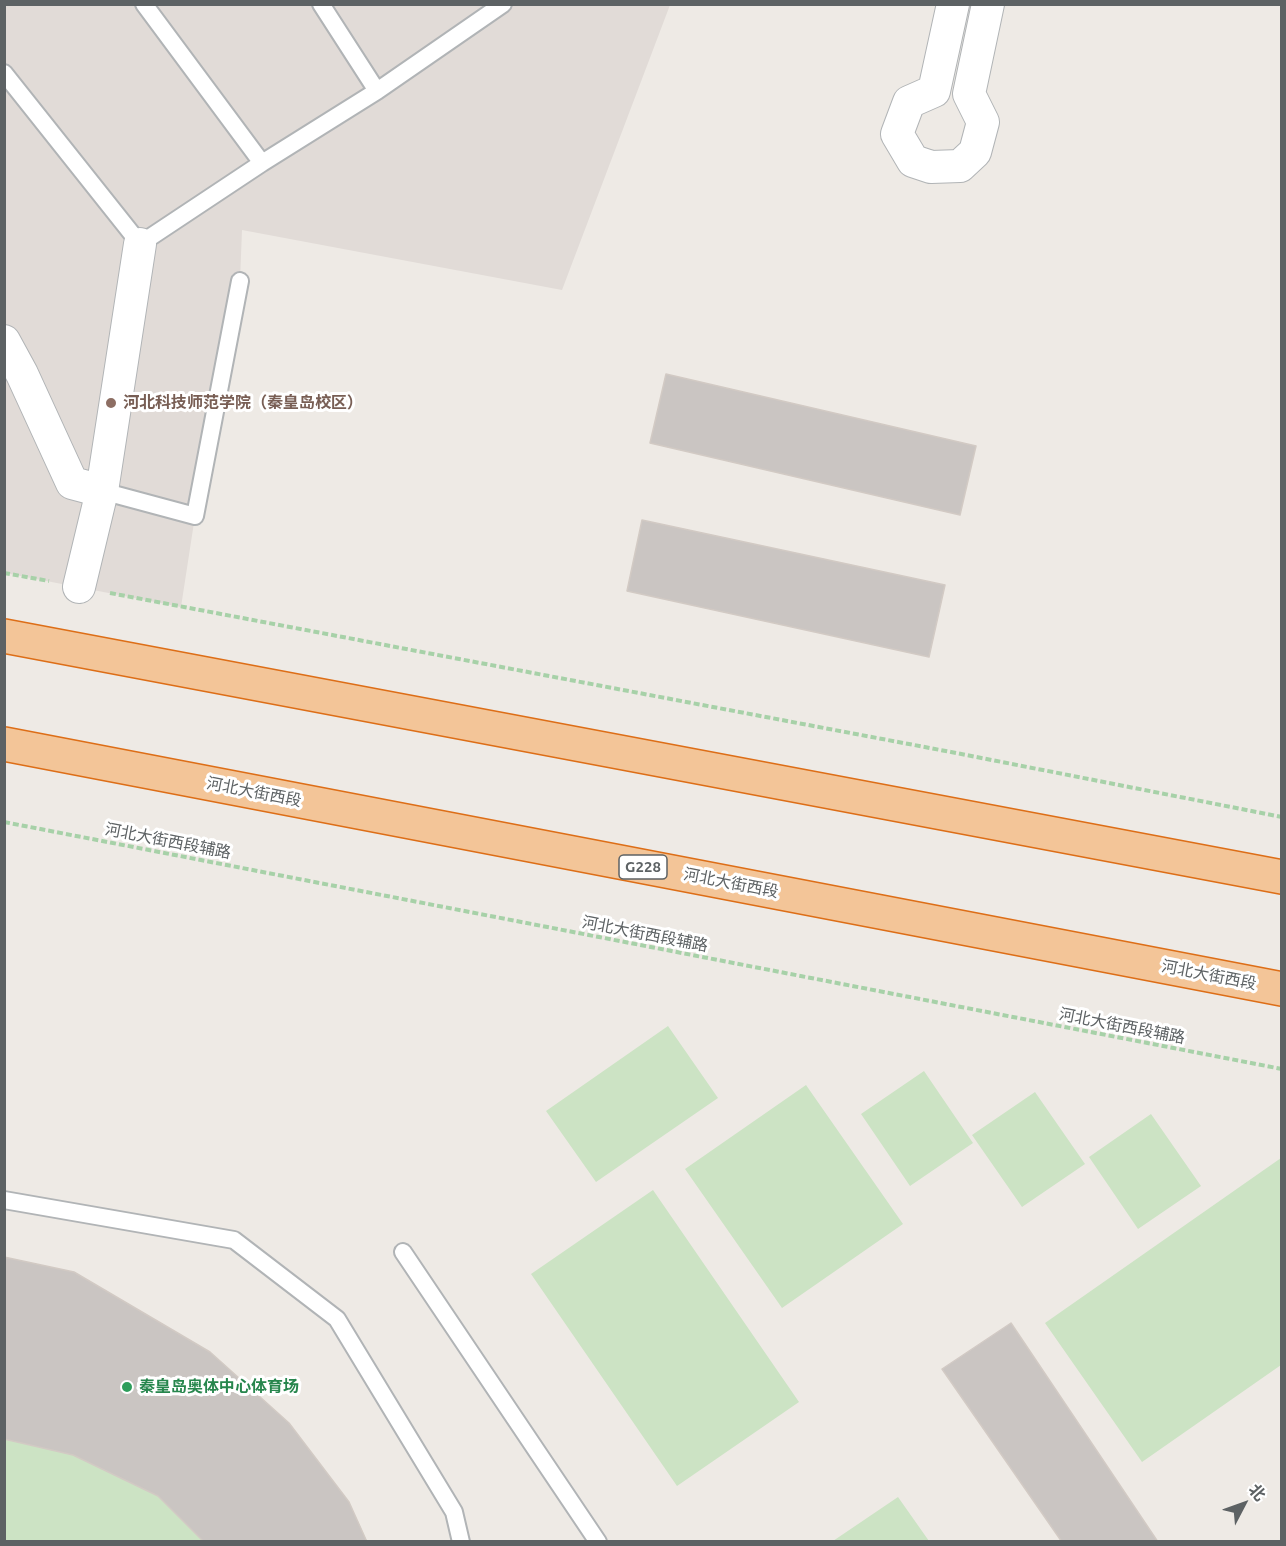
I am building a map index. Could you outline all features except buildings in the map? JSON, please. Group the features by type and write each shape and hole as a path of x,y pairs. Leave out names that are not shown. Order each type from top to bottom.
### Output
{"highway":[{"path":"4,636 1281,877"},
{"name":"河北大街西段","path":"4,744 1281,989"}],"street":[{"path":"953,4 934,91 909,102 897,134 913,161 931,167 960,166 975,152 983,123 969,94 988,4"},
{"path":"79,587 102,491 140,244"},
{"path":"4,341 22,374 72,483 102,491"}],"lane":[{"path":"144,4 262,163"},
{"path":"321,4 377,92"},
{"path":"4,73 140,244 262,163 377,92 503,4"},
{"path":"102,491 195,516 240,281"},
{"path":"4,1200 234,1240 337,1319 454,1512 461,1542"},
{"path":"403,1252 598,1542"}],"path":[{"path":"4,573 951,752 1281,817"},
{"name":"河北大街西段辅路","path":"4,822 1281,1069"}],"shaded area":[{"name":"河北科技师范学院（秦皇岛校区）","path":"4,5 670,5 562,290 242,230 240,281 195,516 181,607 5,573"}],"green space":[{"path":"668,1026 718,1098 596,1182 546,1111"},
{"path":"924,1071 973,1143 910,1186 861,1114"},
{"path":"806,1085 903,1224 782,1308 685,1169"},
{"path":"1035,1092 1085,1164 1022,1207 972,1135"},
{"path":"1151,1114 1201,1186 1138,1229 1089,1157"},
{"path":"1281,1158 1281,1365 1142,1462 1045,1323"},
{"path":"653,1190 799,1402 677,1486 531,1274"},
{"name":"秦皇岛奥体中心体育场","path":"5,1257 74,1272 210,1352 289,1423 349,1502 367,1541 5,1542"},
{"path":"898,1497 929,1541 833,1541"}],"place":[{"name":"河北科技师范学院（秦皇岛校区）","path":"111,403"},
{"name":"秦皇岛奥体中心体育场","path":"127,1387"}]}
